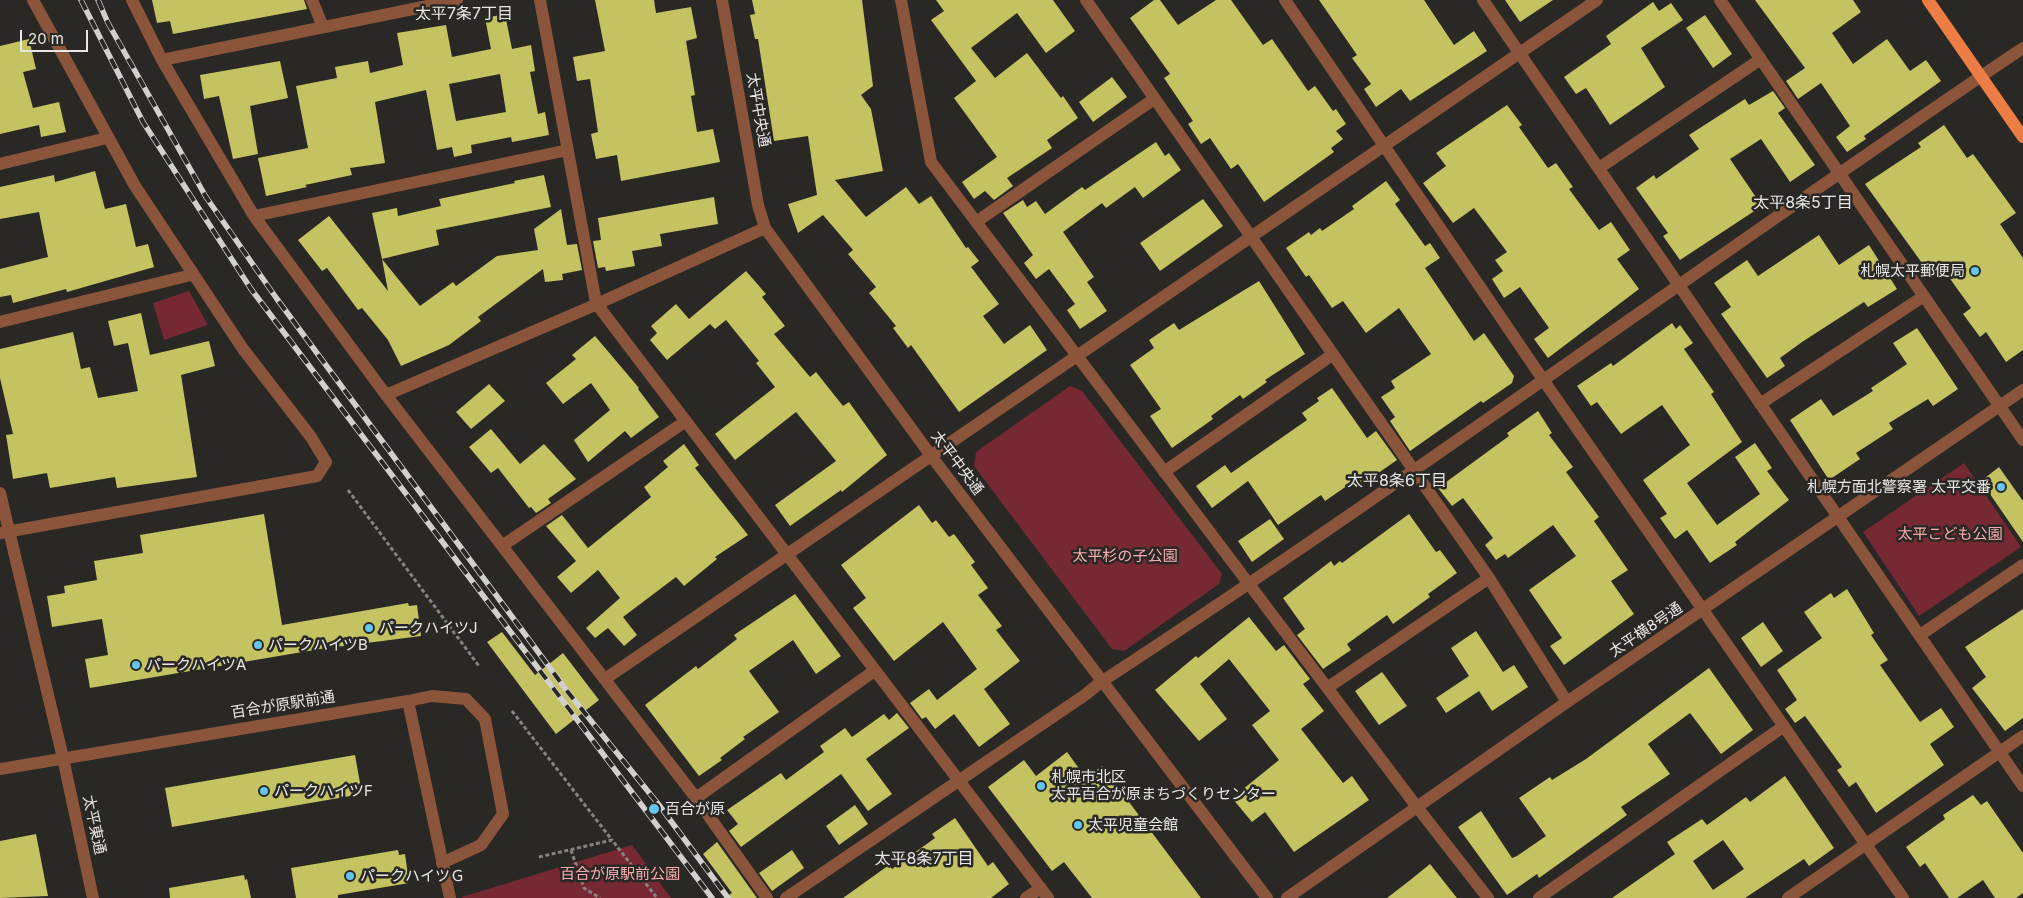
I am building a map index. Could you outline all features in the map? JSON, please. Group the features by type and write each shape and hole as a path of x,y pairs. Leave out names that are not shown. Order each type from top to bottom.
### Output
{"main road":[{"path":"1928,0 2023,137"}],"street":[{"path":"5,533 317,476 326,462 312,437 243,349 191,274 135,186 33,0"},
{"path":"132,0 162,60 254,216 386,395 696,798 767,898"},
{"path":"312,0 323,27"},
{"path":"162,60 456,0"},
{"path":"540,0 596,303 1044,893 1026,898"},
{"name":"太平中央通","path":"722,0 758,205 765,228 932,457 1101,682 1267,898"},
{"path":"901,0 931,162 1417,808 1488,898"},
{"path":"1086,0 1250,238 1489,578 1568,702"},
{"path":"1284,0 1382,147 1903,898"},
{"path":"1483,0 2023,786"},
{"path":"605,679 786,554 932,457 1597,0"},
{"path":"1720,0 2023,440"},
{"path":"786,898 1085,696 1101,682 1250,585 1544,381 1678,284 2023,48"},
{"path":"1599,168 1761,60"},
{"path":"976,222 1154,99"},
{"path":"0,164 107,138"},
{"path":"254,216 568,150"},
{"path":"386,395 765,228"},
{"path":"0,322 191,274"},
{"path":"1760,404 1924,296"},
{"path":"1164,472 1332,355"},
{"name":"太平横8号通","path":"1287,898 1568,702 1705,610 2023,390"},
{"path":"502,546 686,421"},
{"name":"太平東通","path":"0,492 5,533 63,758 94,898"},
{"path":"1920,635 2023,565"},
{"path":"1327,688 1489,578"},
{"path":"696,798 874,671"},
{"name":"百合が原駅前通","path":"0,769 432,696 466,699 485,719 492,747 503,814 481,845 442,862"},
{"path":"408,701 450,898"},
{"path":"1539,898 1784,726"},
{"path":"1788,898 2023,736"}],"path":[{"path":"348,490 479,666"},
{"path":"512,711 658,898"},
{"path":"539,857 612,840"},
{"path":"571,850 584,888 600,898"}],"green space":[{"path":"189,291 208,325 164,340 153,303"},
{"name":"太平杉の子公園","path":"1070,386 1082,391 1222,574 1219,584 1124,651 1112,649 974,466 976,452"},
{"name":"太平こども公園","path":"1964,463 2021,547 1919,616 1863,532"},
{"name":"百合が原駅前公園","path":"632,845 671,898 462,898 462,897"}],"building":[{"path":"152,0 304,0 307,9 173,34 170,21 157,23"},
{"path":"595,0 654,0 656,13 691,7 697,38 686,41 695,95 691,96 697,132 713,129 720,162 621,181 617,155 596,159 591,134 598,132 590,79 577,81 573,57 605,51"},
{"path":"752,0 862,0 873,86 861,95 871,109 883,171 835,180 866,217 906,187 919,204 931,196 966,248 968,247 979,261 971,267 999,304 983,316 1004,344 1030,325 1047,350 959,412 911,345 908,348 893,328 896,326 869,293 876,287 848,254 853,250 823,215 798,233 788,204 817,195 808,136 774,141 758,39 755,39 750,15 755,14"},
{"path":"936,0 1053,0 1075,31 1046,53 1017,13 971,48 995,78 1027,53 1061,98 1063,96 1078,118 1047,140 1052,148 1007,178 1013,186 994,200 985,191 974,199 962,182 997,157 954,98 976,81 931,20 944,11"},
{"path":"1154,0 1160,0 1178,25 1216,0 1231,0 1263,45 1272,39 1308,91 1315,86 1333,111 1336,109 1346,124 1336,131 1343,139 1331,148 1334,152 1264,202 1238,164 1231,169 1210,138 1201,144 1188,124 1193,121 1164,78 1170,74 1130,18"},
{"path":"1319,0 1424,0 1454,45 1474,31 1487,51 1410,101 1401,89 1376,107 1364,89 1371,84 1352,58 1357,55"},
{"path":"1505,0 1553,0 1520,22"},
{"path":"1755,0 1853,0 1861,12 1832,33 1853,64 1887,39 1910,71 1926,60 1941,81 1864,136 1866,139 1847,152 1836,137 1850,126 1821,83 1798,99 1786,81 1805,68"},
{"path":"1653,2 1659,11 1671,3 1683,20 1641,48 1665,87 1610,125 1586,88 1576,94 1564,77 1611,44 1606,36"},
{"path":"505,14 512,49 531,45 535,71 530,72 538,114 545,112 549,135 512,142 511,137 471,145 472,153 454,157 452,147 437,150 426,90 375,102 385,163 350,168 352,175 266,196 258,158 308,148 296,86 337,78 335,67 368,61 370,73 403,65 397,33 446,25 452,57 491,49 485,18","holes":["500,74 506,112 456,121 449,84"]},
{"path":"1705,15 1732,54 1713,68 1686,28"},
{"path":"29,39 36,69 23,72 33,108 59,102 66,132 41,137 39,125 0,134 0,46"},
{"path":"280,61 288,98 250,106 258,154 233,159 219,96 204,99 200,75"},
{"path":"1112,77 1127,97 1093,122 1079,102"},
{"path":"1773,91 1785,108 1778,113 1815,165 1790,182 1761,139 1730,159 1762,206 1680,260 1663,236 1668,233 1636,188 1654,175 1656,179 1699,149 1689,135 1745,99 1749,105"},
{"path":"1507,105 1522,125 1519,127 1548,168 1556,163 1573,187 1569,189 1599,230 1611,222 1630,250 1617,259 1639,289 1548,358 1534,339 1549,328 1520,287 1504,298 1492,279 1503,271 1495,260 1507,252 1474,208 1453,223 1423,183 1446,166 1436,153"},
{"path":"1944,125 1967,158 1973,154 2016,213 2000,224 2023,258 2023,350 2006,362 1986,332 1980,337 1963,314 1971,308 1938,262 1927,270 1865,184 1921,147 1918,143"},
{"path":"1156,142 1165,156 1169,153 1181,170 1143,198 1135,187 1106,208 1102,203 1063,232 1094,277 1087,282 1107,311 1080,329 1067,310 1075,304 1049,269 1036,279 1024,263 1033,255 1003,213 1023,200 1027,207 1036,201 1045,214 1082,187 1085,190"},
{"path":"95,171 105,209 126,204 136,247 148,244 154,267 67,292 66,289 13,303 11,295 0,297 0,269 48,257 39,212 0,219 0,187 54,175 55,182"},
{"path":"544,175 551,207 436,230 439,245 382,259 372,213 397,208 398,216 441,206 439,199"},
{"path":"1386,181 1400,200 1395,204 1425,246 1430,243 1440,258 1425,268 1474,341 1484,333 1514,376 1512,383 1483,403 1481,401 1410,451 1390,421 1395,417 1381,397 1395,388 1391,381 1431,354 1399,308 1366,333 1343,301 1332,308 1309,275 1306,277 1286,248 1309,232 1311,235 1320,228 1322,231 1354,209 1352,206"},
{"path":"714,197 718,224 660,234 662,246 632,251 635,266 606,271 605,267 598,268 593,241 601,240 598,218"},
{"path":"1203,199 1223,226 1160,271 1140,243"},
{"path":"561,209 567,245 577,244 582,270 562,274 563,280 545,282 543,269 478,317 481,321 449,345 401,366 388,340 362,308 358,310 327,268 322,271 298,240 329,216 388,291 382,259 420,306 453,282 456,286 497,256 538,250 534,229"},
{"path":"1819,235 1839,265 1869,245 1897,289 1868,307 1864,302 1802,342 1780,358 1785,366 1767,378 1721,314 1731,307 1714,283 1747,260 1758,276"},
{"path":"746,271 766,294 762,297 785,326 774,334 810,377 816,372 843,406 849,402 887,455 842,492 841,490 790,526 775,505 836,461 796,412 735,460 715,434 775,387 756,363 759,361 726,320 715,329 710,324 667,360 650,340 657,333 651,326 676,304 689,319"},
{"path":"1259,281 1305,354 1265,380 1267,382 1243,399 1240,395 1211,416 1213,419 1172,448 1150,416 1161,409 1130,365 1154,348 1149,340 1174,323 1179,330"},
{"path":"141,313 150,355 209,341 215,366 181,375 197,477 117,488 115,477 50,488 47,473 13,479 6,435 13,434 0,378 0,349 73,332 81,369 90,367 98,398 138,391 128,343 114,346 108,321"},
{"path":"1672,323 1676,329 1680,325 1693,343 1684,349 1714,392 1711,394 1742,442 1687,483 1717,525 1760,494 1735,457 1755,443 1772,468 1767,471 1789,500 1735,542 1737,545 1710,563 1687,530 1675,539 1660,518 1667,514 1643,480 1690,445 1662,405 1621,434 1597,402 1591,406 1577,386 1611,363 1613,366"},
{"path":"1917,328 1958,389 1933,406 1928,399 1889,423 1893,429 1856,453 1860,459 1829,480 1790,420 1821,399 1833,416 1873,391 1871,388 1907,364 1893,343"},
{"path":"595,336 639,388 659,417 631,438 625,431 588,462 574,440 610,410 591,383 563,404 546,383 576,359 572,355"},
{"path":"489,384 505,401 471,429 456,412"},
{"path":"1332,388 1367,438 1376,431 1397,460 1358,487 1354,481 1325,501 1321,495 1278,525 1248,481 1212,508 1196,486 1225,465 1231,473 1307,420 1302,413 1319,401 1317,398"},
{"path":"1538,411 1552,433 1549,435 1573,467 1566,472 1599,517 1594,521 1628,570 1611,581 1634,614 1564,665 1550,646 1562,638 1529,590 1576,556 1553,525 1508,558 1505,554 1496,560 1485,545 1493,538 1463,498 1452,506 1438,488 1509,436 1507,433"},
{"path":"491,429 520,464 544,444 576,479 548,499 551,503 536,513 531,507 529,508 498,468 491,473 469,447"},
{"path":"684,444 699,465 695,468 748,535 715,557 717,559 684,586 676,577 623,617 637,635 624,646 608,628 595,638 586,628 620,598 598,570 571,593 557,577 576,561 546,526 562,515 588,548 651,497 644,487 668,467 663,461"},
{"path":"1999,467 2023,501 2023,542 1981,481"},
{"path":"919,505 932,523 936,520 949,537 954,534 975,562 971,565 988,588 978,595 1002,626 996,630 1020,661 984,689 1010,724 979,747 954,714 935,729 926,717 922,719 910,703 929,689 937,700 977,669 943,622 894,661 853,608 866,598 841,565"},
{"path":"264,514 282,625 408,603 409,606 417,605 421,636 320,649 90,688 85,659 108,655 102,619 52,627 47,596 65,593 64,586 97,580 94,561 143,553 140,535"},
{"path":"1409,514 1436,552 1440,550 1457,573 1428,594 1430,597 1393,624 1387,615 1347,644 1351,650 1323,669 1297,635 1305,629 1283,598 1331,561 1334,566 1340,561 1342,563"},
{"path":"1270,519 1284,539 1252,562 1238,541"},
{"path":"1847,589 1874,633 1871,635 1888,660 1880,665 1920,722 1941,708 1954,727 1930,744 1944,765 1876,813 1856,782 1849,787 1837,770 1842,767 1805,716 1795,723 1785,709 1797,700 1777,670 1822,638 1804,612 1831,593 1834,598"},
{"path":"795,594 841,656 816,674 793,640 749,671 779,712 743,737 745,739 720,758 722,760 699,776 645,705 696,666 698,669 737,639 734,635"},
{"path":"2023,609 2023,718 2005,731 1972,688 1986,677 1965,647"},
{"path":"1249,617 1276,651 1284,645 1310,679 1303,684 1324,711 1301,729 1343,783 1352,776 1369,800 1294,852 1265,812 1252,822 1232,798 1279,760 1252,725 1270,711 1229,659 1200,684 1227,719 1199,741 1155,690 1196,656 1198,658"},
{"path":"1763,622 1783,651 1761,667 1741,638"},
{"path":"1476,631 1503,672 1514,665 1528,687 1492,711 1479,691 1446,713 1436,698 1469,676 1451,648"},
{"path":"502,632 535,675 563,653 599,700 556,734 487,642"},
{"path":"1709,668 1753,730 1721,754 1690,713 1648,744 1670,774 1621,807 1627,815 1539,878 1537,874 1507,895 1458,827 1481,811 1512,858 1517,856 1546,836 1519,798 1550,777 1552,780 1586,759"},
{"path":"1382,672 1407,706 1379,725 1355,691"},
{"path":"897,713 909,728 866,759 892,794 868,811 841,774 741,847 729,831 738,824 727,810 781,773 786,780 824,752 820,746 845,728 852,737 884,714 889,720"},
{"path":"1067,752 1086,778 1102,766 1201,898 1092,898 1064,862 1052,871 988,787 1024,760 1036,776"},
{"name":"パークハイツF","path":"355,755 362,794 172,827 165,788"},
{"path":"1785,776 1834,848 1809,866 1804,859 1745,898 1612,898 1675,854 1667,842 1702,819 1707,825 1746,797 1750,802","holes":["1723,840 1744,869 1713,890 1693,861"]},
{"path":"1973,795 1981,805 1987,801 2023,853 2023,893 2016,898 1995,898 1983,880 1957,898 1949,898 1925,863 1920,867 1906,847 1945,819 1943,815"},
{"path":"855,805 868,824 839,845 826,826"},
{"path":"955,818 988,866 993,862 1009,884 991,898 843,898 889,865 892,869 935,838 932,834"},
{"path":"36,834 48,896 0,898 0,841"},
{"path":"717,842 757,898 724,898 732,893 703,854"},
{"name":"パークハイツＧ","path":"398,850 399,855 405,854 409,883 338,895 338,898 296,898 291,868"},
{"path":"792,850 804,868 772,891 759,873"},
{"path":"1430,864 1457,898 1387,898 1409,881"},
{"path":"244,875 245,880 247,879 251,898 170,898 169,888"}],"railway":[{"path":"81,0 143,122 251,289 712,898"},
{"path":"98,0 108,23 206,197 277,299 567,691 659,805 728,898"}],"place":[{"name":"札幌太平郵便局","path":"1975,271"},
{"name":"札幌方面北警察署 太平交番","path":"2001,487"},
{"name":"パークハイツJ","path":"369,628"},
{"name":"パークハイツB","path":"258,645"},
{"name":"パークハイツA","path":"136,665"},
{"name":"札幌市北区 太平百合が原まちづくりセンター","path":"1041,786"},
{"name":"パークハイツF","path":"264,791"},
{"name":"百合が原","path":"654,809"},
{"name":"太平児童会館","path":"1078,825"},
{"name":"パークハイツＧ","path":"350,876"}],"district":[{"name":"太平7条7丁目","path":"464,14"},
{"name":"太平8条5丁目","path":"1803,203"},
{"name":"太平8条6丁目","path":"1397,481"},
{"name":"太平8条7丁目","path":"924,859"}]}
